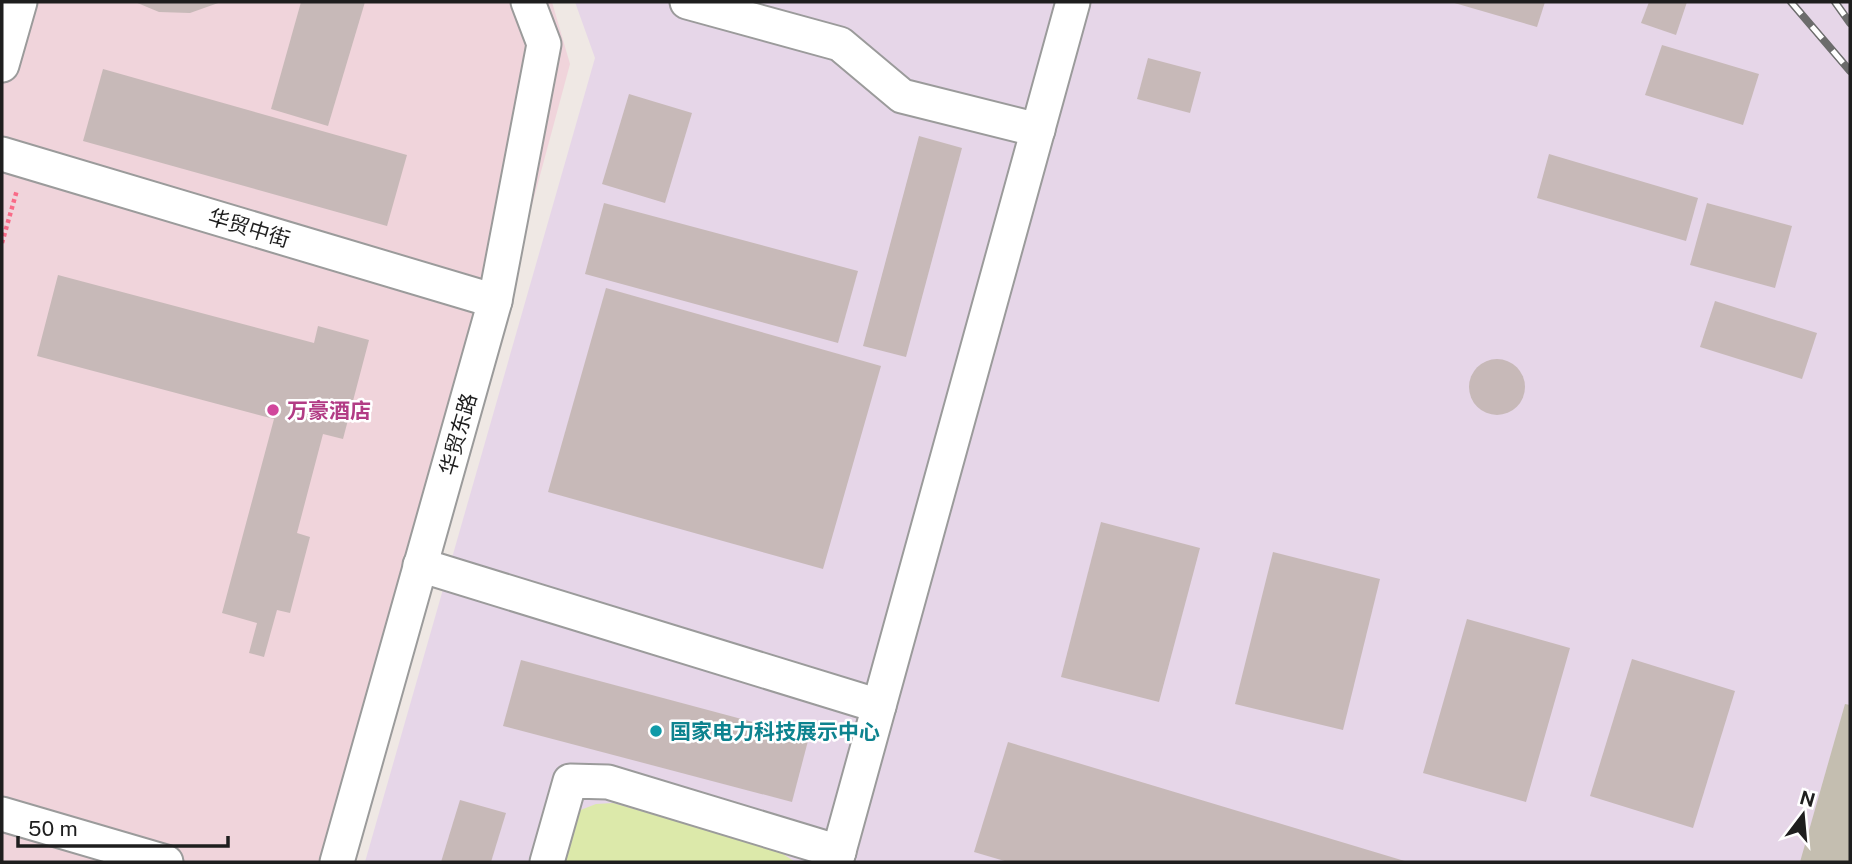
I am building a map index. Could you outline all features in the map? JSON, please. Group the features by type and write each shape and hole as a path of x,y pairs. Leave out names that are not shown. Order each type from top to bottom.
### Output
{"street":[{"path":"2,65 20,2"},
{"name":"华贸东路","path":"337,862 495,301 544,44 528,2"},
{"path":"687,2 840,44 902,96 1038,130"},
{"path":"547,862 570,781 608,782 838,857 1073,2"},
{"name":"华贸中街","path":"14,158 495,301"},
{"path":"420,565 880,706"},
{"path":"2,814 166,862"}],"path":[{"path":"2,243 14,158"}],"shaded area":[{"path":"2,2 552,2 570,64 355,862 2,862"},
{"path":"575,2 1850,2 1850,862 365,862 595,58"},
{"path":"1845,704 1850,705 1850,862 1800,862"}],"green space":[{"path":"613,803 777,850 795,862 554,862 578,811 596,804"}],"building":[{"path":"135,2 221,2 190,13 159,12"},
{"path":"301,2 365,2 328,126 271,109"},
{"path":"1451,2 1545,2 1537,27"},
{"path":"1649,2 1687,2 1676,35 1641,23"},
{"path":"1662,45 1759,74 1743,125 1645,95"},
{"path":"1148,58 1201,72 1190,113 1137,99"},
{"path":"103,69 407,155 387,226 83,141"},
{"path":"629,94 692,113 665,203 602,184"},
{"path":"919,136 962,148 906,357 863,346"},
{"path":"1549,154 1698,198 1686,241 1537,198"},
{"path":"604,203 858,271 838,343 585,274"},
{"path":"1707,203 1792,226 1775,288 1690,265"},
{"path":"58,275 314,343 318,326 369,340 343,439 323,434 297,533 310,537 290,613 277,610 264,657 249,653 257,623 222,613 274,419 37,356"},
{"path":"606,288 881,366 823,569 548,492"},
{"path":"1715,301 1817,333 1802,379 1700,347"},
{"path":"1491,359 1503,359 1513,363 1521,371 1525,387 1521,403 1513,411 1503,415 1491,415 1481,411 1473,403 1469,393 1469,381 1473,371 1481,363"},
{"path":"1101,522 1200,548 1159,702 1061,677"},
{"path":"1273,552 1380,579 1343,730 1235,704"},
{"path":"1467,619 1570,648 1526,802 1423,773"},
{"path":"1632,659 1735,691 1693,828 1590,796"},
{"name":"国家电力科技展示中心","path":"521,660 809,737 792,802 503,726"},
{"path":"1008,742 1408,862 1008,862 974,852"},
{"path":"460,800 506,813 491,862 441,862"}],"railway":[{"path":"1791,2 1850,71"},
{"path":"1835,2 1850,23"}],"place":[{"name":"万豪酒店","path":"273,410"},
{"name":"国家电力科技展示中心","path":"656,731"}]}
